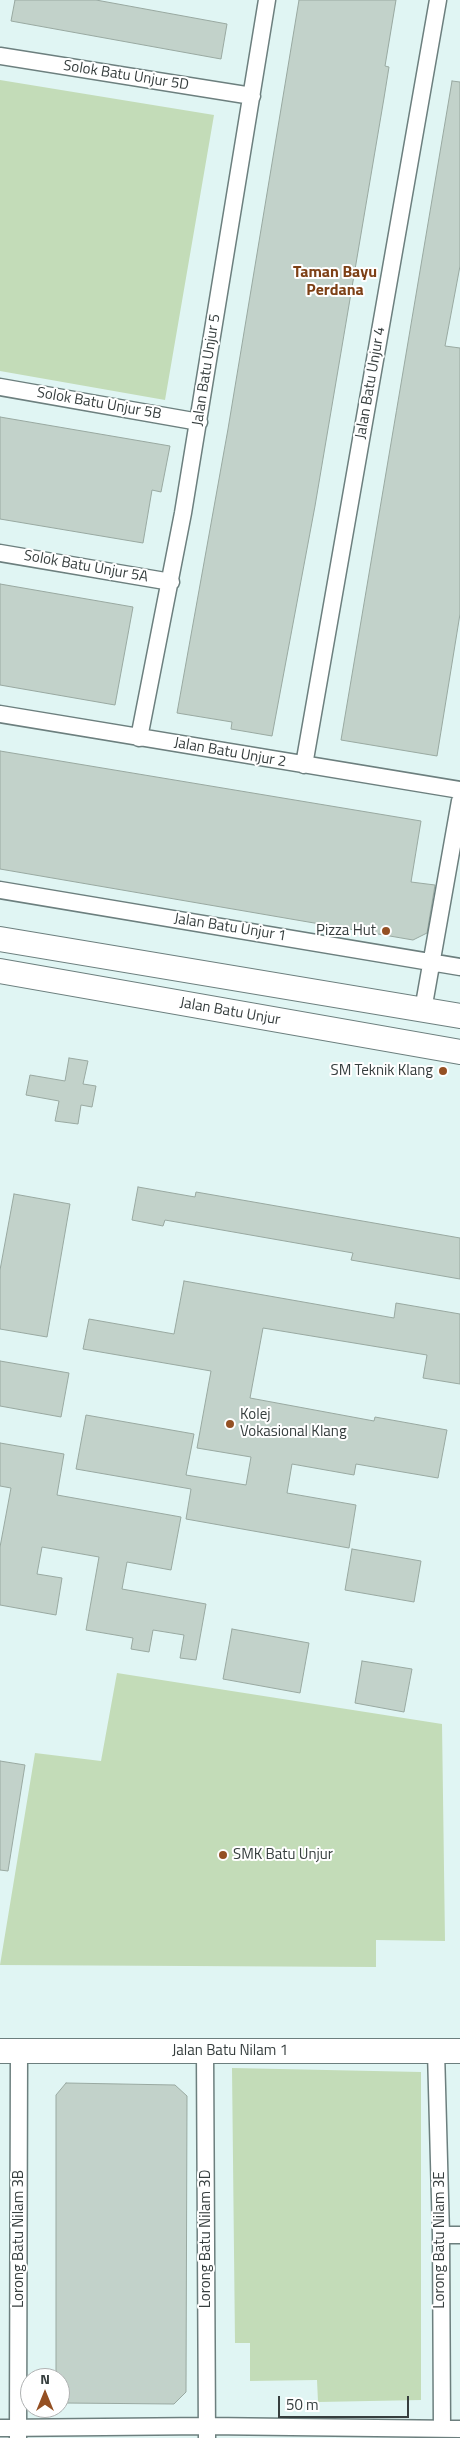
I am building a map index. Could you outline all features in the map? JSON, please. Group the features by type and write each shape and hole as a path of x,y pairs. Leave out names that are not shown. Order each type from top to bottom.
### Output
{"main road":[{"path":"0,939 460,1016"},
{"name":"Jalan Batu Unjur","path":"0,972 456,1051"},
{"path":"423,1010 427,1027 456,1051"},
{"name":"Jalan Batu Nilam 1","path":"10,2051 460,2051"}],"street":[{"name":"Jalan Batu Unjur 5","path":"139,738 171,582 199,422 267,0"},
{"name":"Jalan Batu Unjur 4","path":"304,765 438,0"},
{"name":"Solok Batu Unjur 5D","path":"0,56 252,96"},
{"name":"Solok Batu Unjur 5B","path":"0,387 199,422"},
{"name":"Solok Batu Unjur 5A","path":"0,552 171,582"},
{"name":"Jalan Batu Unjur 2","path":"0,714 460,790"},
{"path":"423,1010 460,801"},
{"name":"Jalan Batu Unjur 1","path":"0,890 460,967"},
{"name":"Lorong Batu Nilam 3B","path":"10,2051 18,2433"},
{"name":"Lorong Batu Nilam 3D","path":"205,2051 207,2432"},
{"name":"Lorong Batu Nilam 3E","path":"436,2051 441,2235 442,2429"},
{"path":"441,2235 460,2235"},
{"path":"0,2428 18,2433 460,2429"}],"green space":[{"path":"0,80 214,115 165,400 0,371"},
{"name":"SMK Batu Unjur","path":"117,1673 442,1724 445,1941 376,1940 376,1967 0,1965 35,1753 101,1761"},
{"path":"232,2068 421,2072 421,2400 318,2402 317,2380 250,2381 250,2343 235,2343"}],"building":[{"path":"15,0 96,0 227,24 221,59 11,21"},
{"path":"299,0 396,0 385,66 389,67 384,98 315,506 272,736 231,729 232,722 177,713 228,429"},
{"path":"452,81 460,82 460,266 445,346 460,348 460,614 437,756 341,740"},
{"path":"0,417 170,446 161,492 152,490 143,543 0,519"},
{"path":"0,584 133,607 115,705 0,685"},
{"path":"0,751 421,821 411,882 435,885 427,933 413,940 0,869"},
{"path":"69,1058 88,1061 83,1084 96,1086 92,1107 81,1105 78,1124 55,1121 59,1101 26,1095 30,1075 65,1081"},
{"path":"138,1187 195,1197 196,1192 460,1238 460,1279 351,1260 353,1253 165,1220 163,1226 132,1220"},
{"path":"14,1194 70,1204 47,1337 0,1329 0,1270"},
{"path":"184,1281 394,1318 396,1303 460,1314 460,1384 423,1378 427,1355 263,1328 250,1398 374,1421 375,1417 447,1430 438,1478 356,1464 354,1475 292,1464 287,1493 356,1505 349,1548 186,1519 191,1489 76,1469 86,1415 194,1434 186,1475 246,1485 251,1457 197,1448 211,1371 83,1349 89,1319 174,1334"},
{"path":"0,1361 69,1373 61,1417 0,1406"},
{"path":"0,1443 64,1454 57,1495 181,1517 171,1570 127,1562 122,1589 206,1604 196,1660 180,1658 184,1635 153,1630 149,1652 131,1649 133,1638 86,1630 99,1557 42,1547 37,1574 62,1578 56,1615 0,1605 0,1547 11,1488 0,1486"},
{"path":"352,1549 421,1561 414,1602 345,1590"},
{"path":"232,1629 309,1643 300,1693 223,1679"},
{"path":"362,1661 412,1669 404,1712 355,1703"},
{"path":"0,1761 25,1765 8,1871 0,1870"},
{"path":"66,2083 175,2085 187,2096 186,2392 174,2404 70,2403 70,2368 56,2368 56,2095"}],"place":[{"name":"Pizza Hut","path":"386,931"},
{"name":"SM Teknik Klang","path":"443,1071"},
{"name":"Kolej Vokasional Klang","path":"230,1424"},
{"name":"SMK Batu Unjur","path":"223,1855"}],"district":[{"name":"Taman Bayu Perdana","path":"335,282"}]}
